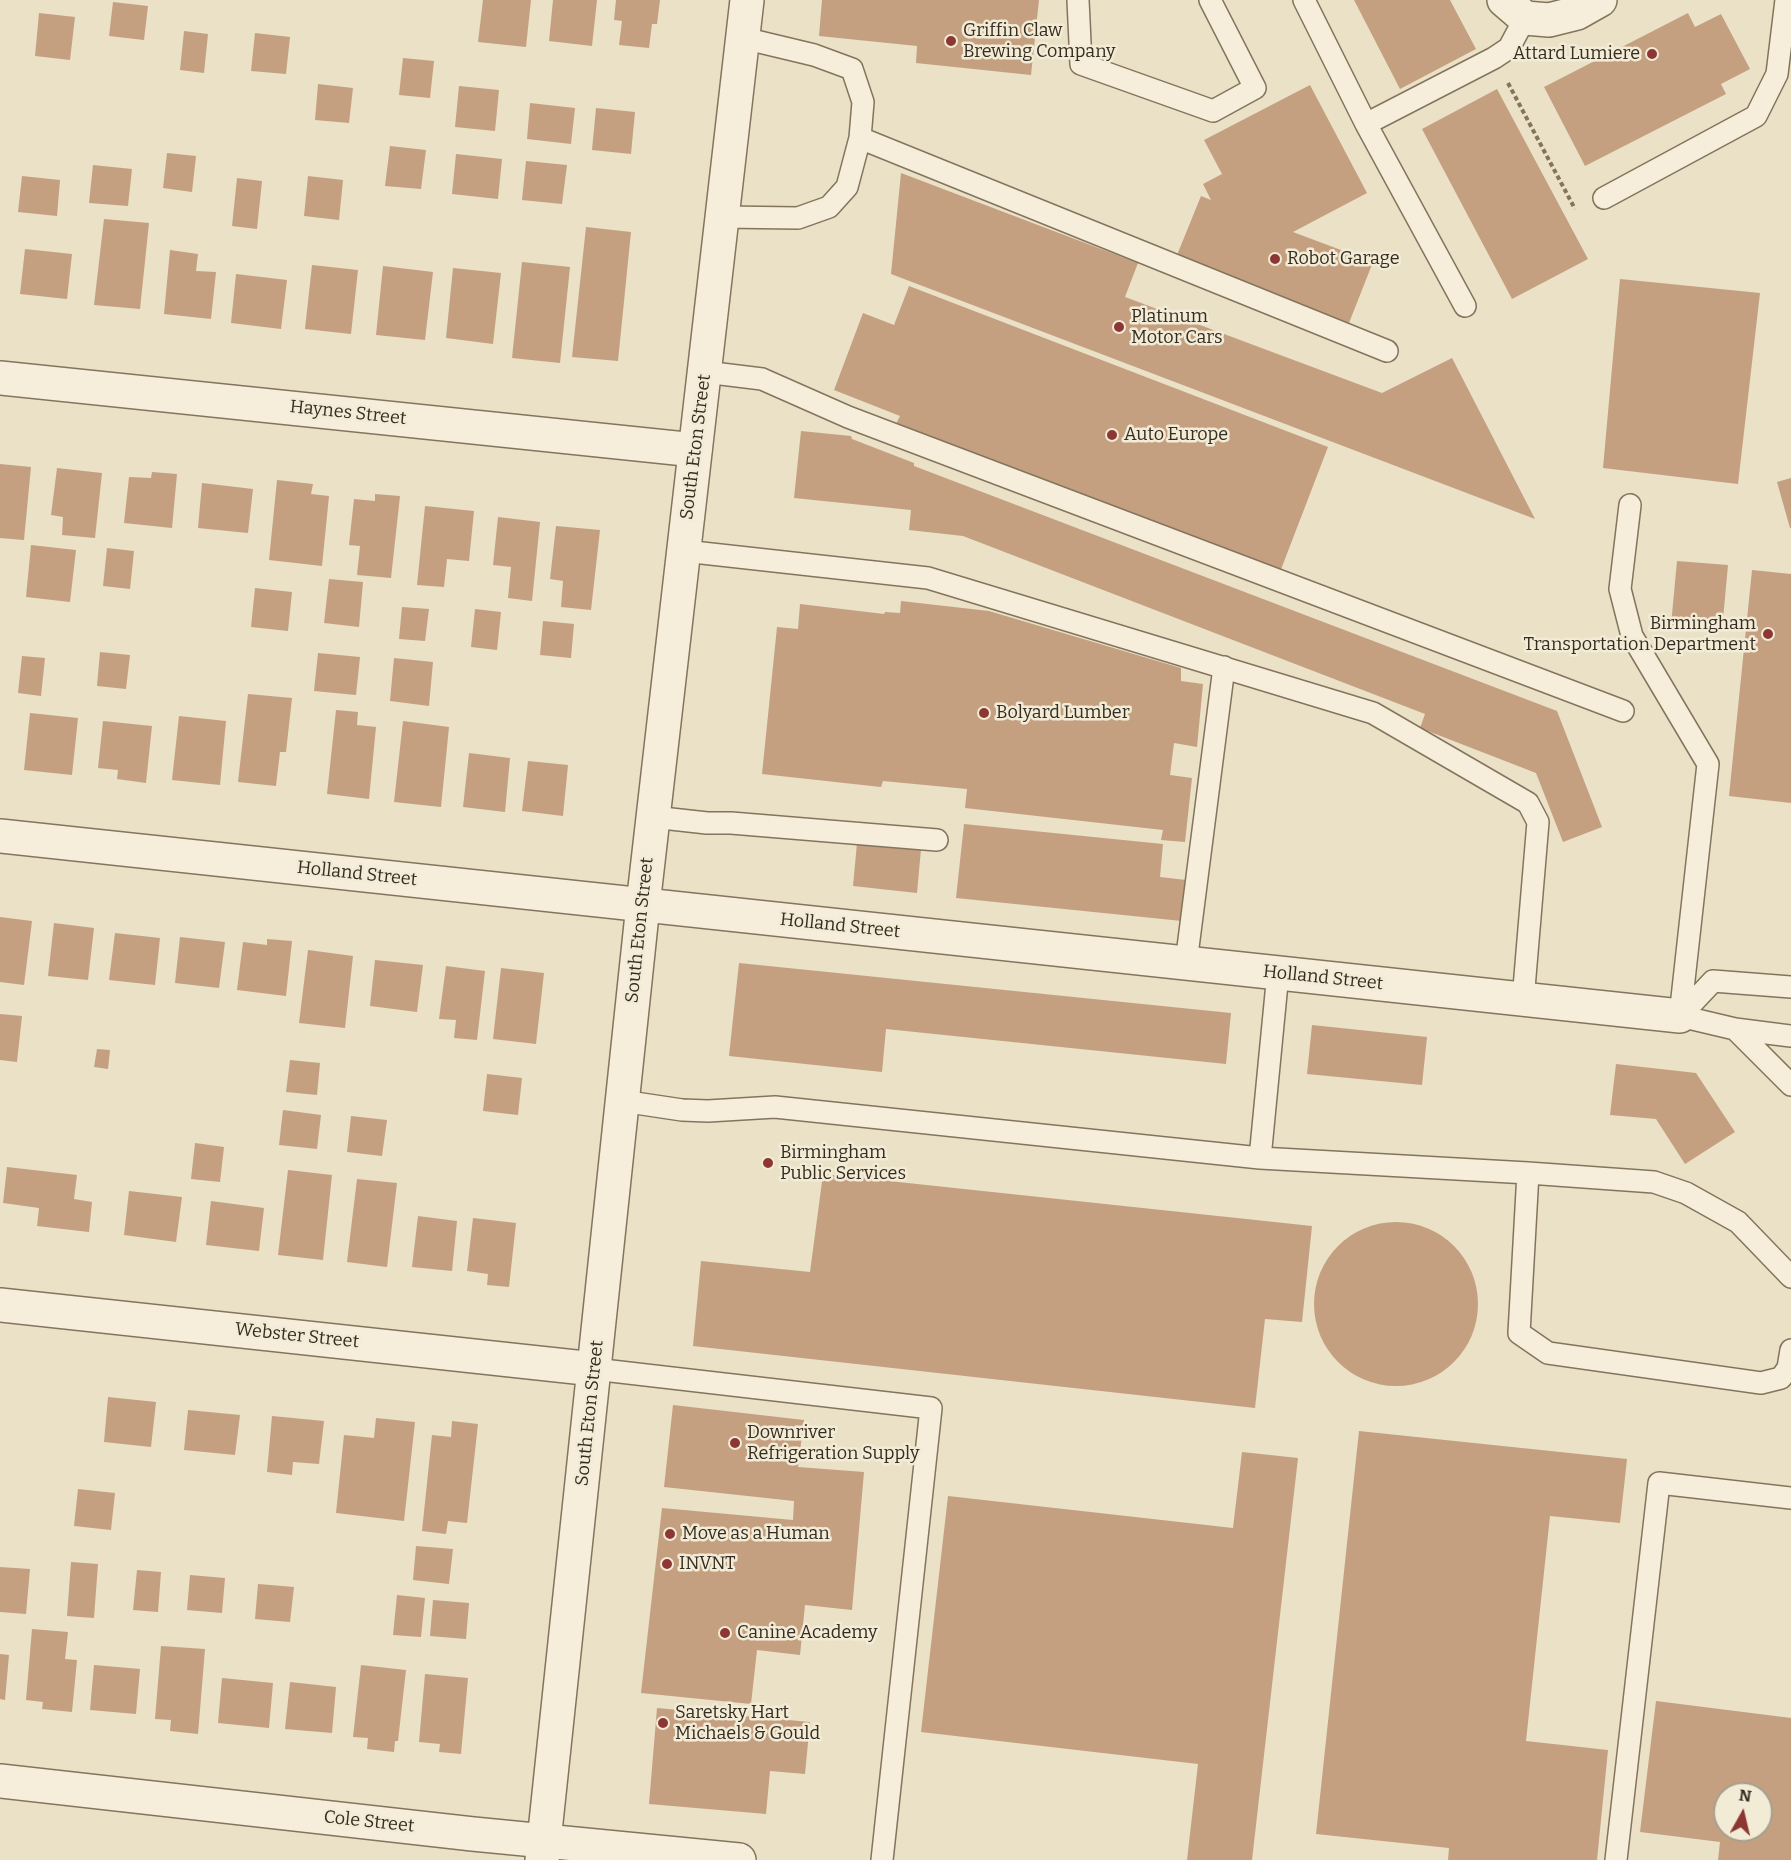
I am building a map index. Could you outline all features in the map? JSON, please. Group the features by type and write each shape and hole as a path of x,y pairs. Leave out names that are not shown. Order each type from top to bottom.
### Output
{"street":[{"name":"South Eton Street","path":"543,1851 643,904 747,0"},
{"path":"1514,9 1549,20 1576,13 1600,0"},
{"name":"Haynes Street","path":"0,378 695,450"},
{"name":"Holland Street","path":"0,836 1680,1016"},
{"name":"Webster Street","path":"0,1305 594,1369"},
{"name":"Cole Street","path":"0,1781 543,1851 739,1860"}],"lane":[{"path":"1078,0 1081,64 1214,111 1255,88 1210,0"},
{"path":"1304,0 1366,123 1465,306"},
{"path":"1604,198 1756,116 1777,74 1786,0"},
{"path":"1366,123 1494,58 1509,48 1514,9"},
{"path":"722,217 798,218 829,207 847,186 860,138 863,102 852,69 814,55 743,38"},
{"path":"860,138 1387,351"},
{"path":"705,372 762,379 848,417 1623,711"},
{"path":"1630,505 1620,589 1632,636 1708,764 1680,1016"},
{"path":"684,551 928,578 1373,713 1528,803 1538,822 1523,1000"},
{"path":"1186,963 1224,668"},
{"path":"653,817 937,840"},
{"path":"1260,1158 1278,973"},
{"path":"1680,1016 1713,981 1791,987"},
{"path":"1680,1016 1735,1029 1791,1036"},
{"path":"1735,1029 1791,1085"},
{"path":"622,1101 682,1110 708,1111 775,1107 1260,1158 1654,1182 1686,1193 1738,1222 1791,1278"},
{"path":"1528,1173 1519,1333 1548,1353 1761,1383 1781,1378 1788,1368 1791,1350"},
{"path":"594,1369 931,1408 882,1860"},
{"path":"1616,1860 1659,1483 1791,1498"}],"path":[{"path":"1508,83 1577,213"}],"building":[{"path":"483,0 531,0 526,47 478,42"},
{"path":"553,0 597,0 592,46 549,41"},
{"path":"616,0 660,0 657,24 652,24 649,48 619,45 622,21 614,20"},
{"name":"Griffin Claw Brewing Company","path":"822,0 1039,0 1031,75 916,63 917,46 819,36"},
{"path":"1354,0 1450,0 1476,49 1400,89"},
{"path":"113,2 148,6 144,40 109,36"},
{"path":"39,13 75,17 70,60 35,56"},
{"path":"1688,13 1695,27 1721,14 1750,69 1721,84 1726,94 1585,166 1544,87"},
{"path":"184,31 208,34 204,73 180,70"},
{"path":"255,33 290,37 286,74 251,71"},
{"path":"403,58 434,61 430,98 399,95"},
{"path":"318,84 353,88 349,123 315,120"},
{"path":"1310,85 1367,193 1293,232 1373,262 1349,323 1177,255 1201,196 1211,200 1203,184 1222,174 1204,140"},
{"path":"459,86 499,90 495,131 455,127"},
{"path":"1497,89 1588,259 1512,299 1422,129"},
{"path":"530,103 575,108 571,144 527,139"},
{"path":"596,108 635,112 631,154 592,150"},
{"path":"390,146 426,150 421,189 385,186"},
{"path":"167,153 196,156 192,192 163,188"},
{"path":"456,154 502,159 498,199 452,194"},
{"path":"526,161 567,165 562,204 522,200"},
{"path":"93,165 132,169 128,206 89,203"},
{"name":"Platinum Motor Cars","path":"901,173 1138,263 1125,297 1382,393 1452,358 1535,519 891,274"},
{"path":"22,176 60,180 57,216 18,212"},
{"path":"308,176 343,180 339,220 304,216"},
{"path":"237,178 262,181 257,229 232,226"},
{"path":"104,219 149,223 140,309 94,305"},
{"path":"586,227 631,232 618,361 572,357"},
{"path":"25,249 72,254 67,299 20,294"},
{"path":"170,250 198,254 196,271 216,272 211,319 164,314"},
{"path":"522,262 570,267 560,363 512,358"},
{"path":"312,265 358,270 351,334 305,329"},
{"path":"383,266 433,272 425,340 376,335"},
{"path":"453,268 501,273 493,344 446,338"},
{"path":"236,274 287,280 281,329 231,323"},
{"path":"1620,279 1760,293 1738,484 1603,468"},
{"name":"Auto Europe","path":"909,286 1328,447 1280,572 896,424 900,416 834,390 863,313 894,325"},
{"path":"801,431 851,436 852,439 914,463 914,466 1557,711 1602,827 1563,842 1536,773 1420,728 1425,714 963,536 909,530 911,510 794,498"},
{"path":"0,464 31,467 24,540 0,538"},
{"path":"57,468 102,473 95,538 62,535 63,517 51,515"},
{"path":"152,472 177,474 172,528 124,523 129,477 151,478"},
{"path":"1791,478 1791,528 1790,528 1777,482"},
{"path":"277,480 313,484 311,494 329,496 322,566 269,560"},
{"path":"202,483 253,489 248,533 198,528"},
{"path":"375,494 400,496 391,578 357,575 360,546 349,545 354,499 375,501"},
{"path":"425,506 474,511 469,561 447,559 444,587 417,585"},
{"path":"498,517 540,522 532,601 508,598 511,567 493,565"},
{"path":"556,526 600,530 591,610 561,607 563,581 550,579"},
{"path":"31,545 76,550 70,602 26,597"},
{"path":"107,548 134,551 130,589 103,586"},
{"path":"1677,561 1728,565 1722,630 1671,625"},
{"name":"Birmingham Transportation Department","path":"1752,570 1791,574 1791,803 1729,796"},
{"path":"329,579 363,582 359,627 324,623"},
{"path":"255,588 292,592 288,631 251,627"},
{"name":"Bolyard Lumber","path":"901,601 989,611 1181,668 1181,681 1203,684 1197,747 1174,743 1170,775 1192,778 1185,842 1161,840 1163,830 965,808 967,789 883,781 881,787 762,774 777,627 798,629 800,604 884,614 885,612 900,613"},
{"path":"402,607 429,609 425,641 399,639"},
{"path":"475,609 501,612 497,650 471,647"},
{"path":"543,621 574,624 571,658 540,655"},
{"path":"100,652 130,655 126,689 97,686"},
{"path":"318,653 360,657 356,695 314,691"},
{"path":"22,656 45,658 41,696 18,693"},
{"path":"394,658 433,662 429,706 390,701"},
{"path":"248,694 292,698 286,752 280,752 276,786 238,782"},
{"path":"336,710 358,712 357,725 376,727 369,799 327,794"},
{"path":"30,713 78,718 72,775 24,770"},
{"path":"179,716 226,721 220,785 172,780"},
{"path":"103,721 152,726 146,783 117,779 118,770 98,768"},
{"path":"403,721 449,727 441,807 394,802"},
{"path":"469,753 510,758 505,812 463,807"},
{"path":"528,761 568,765 563,816 522,811"},
{"path":"964,824 1163,844 1160,877 1186,880 1182,921 956,898"},
{"path":"857,843 921,849 917,893 853,886"},
{"path":"0,917 32,921 24,985 0,982"},
{"path":"54,923 94,928 88,980 48,976"},
{"path":"115,933 160,938 155,985 109,980"},
{"path":"180,937 225,942 219,988 175,983"},
{"path":"267,939 292,941 286,996 237,990 243,942 267,945"},
{"path":"308,950 353,956 345,1028 299,1023"},
{"path":"375,960 423,965 417,1012 370,1006"},
{"path":"739,963 1231,1013 1226,1064 886,1029 882,1072 729,1056"},
{"path":"446,966 485,971 477,1040 454,1038 456,1020 439,1019"},
{"path":"501,968 544,973 536,1044 493,1039"},
{"path":"0,1014 22,1016 17,1062 0,1060"},
{"path":"1312,1025 1427,1037 1422,1085 1307,1074"},
{"path":"97,1049 110,1050 108,1069 94,1067"},
{"path":"290,1060 320,1063 317,1095 286,1092"},
{"path":"1616,1064 1696,1073 1735,1132 1685,1164 1656,1119 1610,1115"},
{"path":"487,1074 522,1078 518,1115 483,1111"},
{"path":"283,1110 321,1115 317,1149 279,1145"},
{"path":"351,1116 387,1120 382,1156 347,1152"},
{"path":"195,1143 224,1147 220,1182 191,1179"},
{"path":"7,1167 77,1175 74,1199 92,1202 89,1232 37,1226 39,1208 3,1203"},
{"path":"288,1170 332,1175 323,1260 278,1255"},
{"path":"823,1174 1312,1226 1302,1322 1265,1319 1255,1408 693,1346 701,1261 810,1272"},
{"path":"357,1179 397,1183 387,1267 347,1262"},
{"path":"129,1191 182,1197 176,1242 124,1235"},
{"path":"211,1201 264,1208 259,1251 206,1245"},
{"path":"418,1216 457,1221 452,1271 412,1267"},
{"path":"473,1218 516,1223 509,1287 487,1285 488,1274 467,1271"},
{"path":"1396,1222 1412,1223 1427,1228 1454,1246 1472,1273 1477,1288 1477,1320 1472,1335 1454,1362 1427,1380 1412,1385 1396,1386 1380,1385 1365,1380 1338,1362 1320,1335 1315,1320 1314,1304 1315,1288 1320,1273 1338,1246 1365,1228 1380,1223"},
{"path":"108,1397 156,1402 151,1447 104,1442"},
{"path":"673,1405 804,1420 798,1467 864,1472 852,1610 805,1605 800,1655 757,1650 751,1704 641,1693 662,1508 793,1520 794,1501 664,1487"},
{"path":"188,1410 240,1415 235,1455 184,1450"},
{"path":"272,1416 324,1421 319,1464 293,1462 292,1475 267,1472"},
{"path":"376,1418 415,1422 404,1521 336,1513 344,1435 374,1438"},
{"path":"452,1421 478,1424 467,1523 448,1521 446,1534 422,1531 432,1435 451,1437"},
{"path":"1359,1431 1627,1459 1620,1523 1550,1516 1526,1741 1608,1750 1597,1860 1448,1860 1449,1848 1316,1834"},
{"path":"1242,1452 1298,1458 1252,1860 1187,1860 1198,1764 921,1732 948,1496 1233,1528"},
{"path":"78,1489 115,1493 111,1530 74,1526"},
{"path":"416,1546 453,1549 449,1584 413,1580"},
{"path":"71,1562 98,1564 94,1618 67,1616"},
{"path":"0,1567 30,1569 26,1614 0,1612"},
{"path":"137,1570 161,1572 158,1612 133,1610"},
{"path":"190,1575 225,1578 222,1613 187,1610"},
{"path":"258,1584 294,1587 290,1622 255,1619"},
{"path":"397,1595 425,1598 421,1637 393,1635"},
{"path":"433,1600 469,1603 466,1639 430,1636"},
{"path":"32,1629 68,1632 65,1659 77,1660 72,1712 42,1709 43,1702 26,1700"},
{"path":"161,1646 205,1649 198,1734 170,1731 171,1720 155,1719"},
{"path":"0,1654 9,1655 5,1700 0,1699"},
{"path":"94,1665 140,1669 136,1714 90,1710"},
{"path":"361,1665 406,1670 398,1741 395,1741 394,1752 367,1749 368,1738 353,1737"},
{"path":"425,1674 468,1678 461,1754 439,1752 440,1744 419,1742"},
{"path":"222,1678 273,1683 269,1728 218,1723"},
{"path":"290,1682 336,1687 332,1733 285,1729"},
{"path":"1656,1701 1791,1718 1791,1860 1718,1860 1720,1842 1773,1842 1773,1782 1713,1782 1713,1841 1640,1832"},
{"path":"657,1708 810,1722 805,1774 770,1771 766,1814 649,1804"}],"place":[{"name":"Griffin Claw Brewing Company","path":"951,41"},
{"name":"Attard Lumiere","path":"1652,54"},
{"name":"Robot Garage","path":"1275,259"},
{"name":"Platinum Motor Cars","path":"1119,327"},
{"name":"Auto Europe","path":"1112,435"},
{"name":"Birmingham Transportation Department","path":"1768,634"},
{"name":"Bolyard Lumber","path":"984,713"},
{"name":"Birmingham Public Services","path":"768,1163"},
{"name":"Downriver Refrigeration Supply","path":"735,1443"},
{"name":"Move as a Human","path":"670,1534"},
{"name":"INVNT","path":"667,1564"},
{"name":"Canine Academy","path":"725,1633"},
{"name":"Saretsky Hart Michaels & Gould","path":"663,1723"}]}
